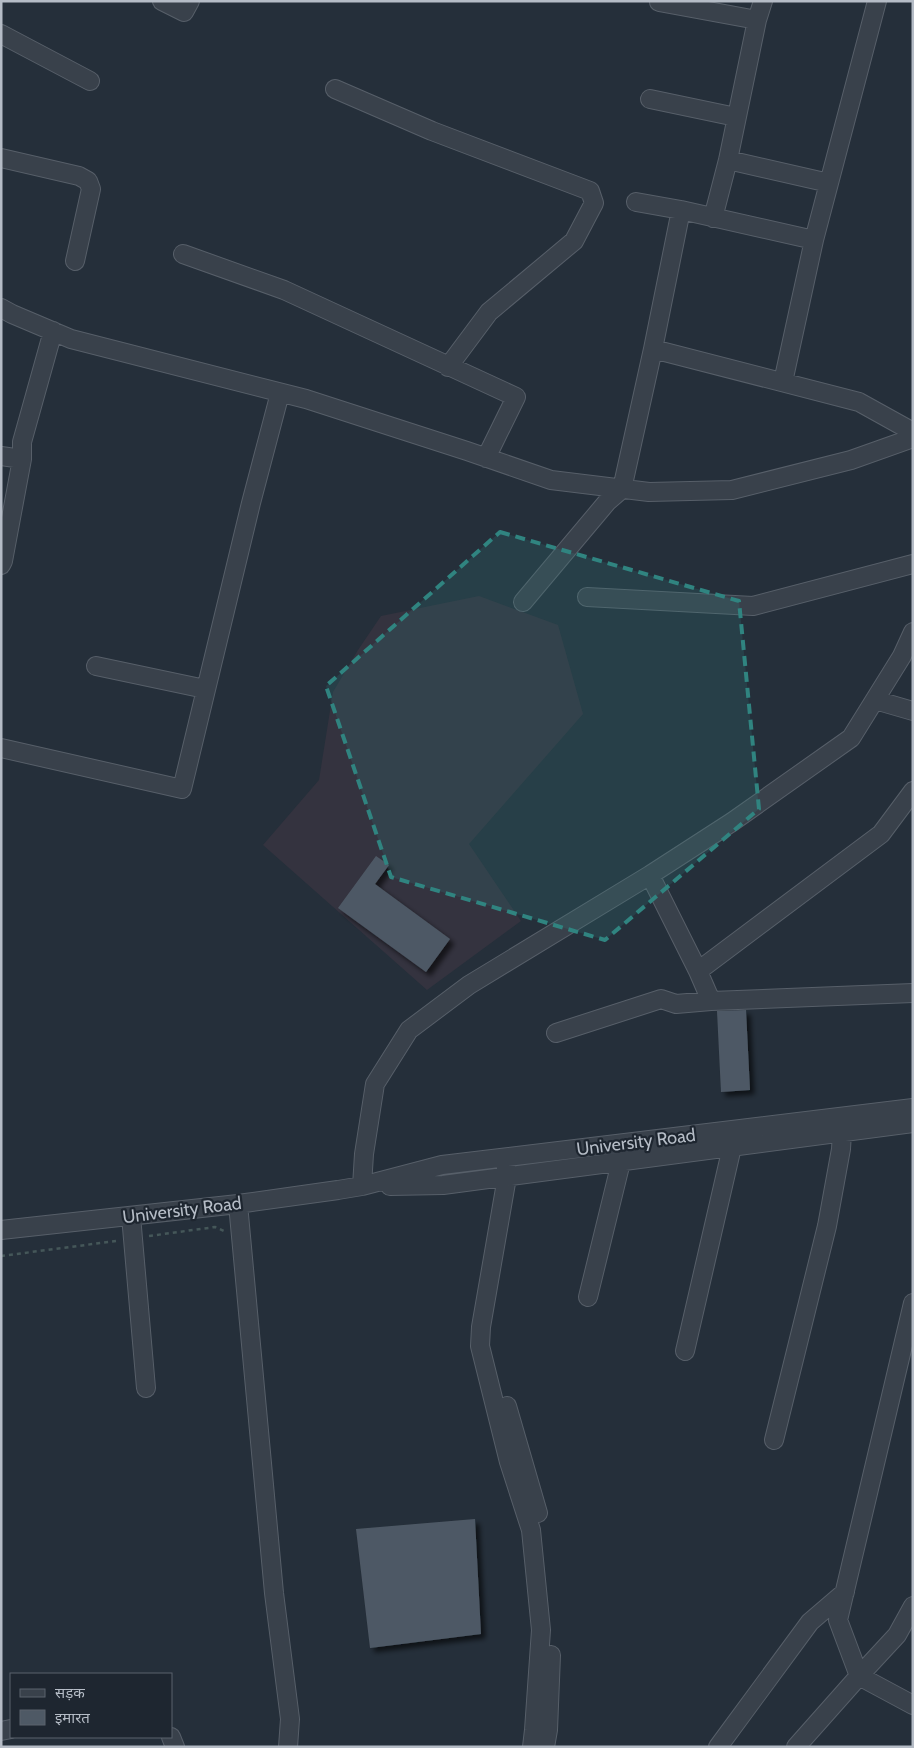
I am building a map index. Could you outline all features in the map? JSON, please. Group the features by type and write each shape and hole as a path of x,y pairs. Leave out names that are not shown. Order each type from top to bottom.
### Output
{"street":[{"path":"162,1 184,12 190,1"},
{"path":"713,218 728,160 757,20 764,1"},
{"path":"783,382 814,240 877,1"},
{"path":"659,2 757,20"},
{"path":"1,34 90,81"},
{"path":"335,90 432,131 590,191 594,203 574,241 489,312 448,367"},
{"path":"650,99 736,117"},
{"path":"728,160 829,184"},
{"path":"2,162 79,176 88,181 91,189 75,260"},
{"path":"636,202 681,210 814,240"},
{"path":"524,602 607,502 622,488 681,210"},
{"path":"184,254 284,290 516,397 486,458"},
{"path":"1,308 71,339 306,399 552,480 649,492 732,490 851,460 913,438"},
{"path":"1,565 22,459 22,442 53,331"},
{"path":"653,349 859,402 913,432"},
{"path":"1,748 182,789 251,503 280,393"},
{"path":"1,456 22,459"},
{"path":"586,597 753,606 913,564"},
{"path":"362,1186 364,1154 375,1084 409,1030 469,985 650,875 732,822 850,738 902,656 913,632"},
{"path":"96,666 206,689"},
{"path":"875,700 913,711"},
{"path":"698,971 881,834 913,791"},
{"path":"650,875 698,971 711,1002"},
{"path":"556,1032 661,999 676,1004 913,993"},
{"name":"University Road","path":"1,1230 238,1204 362,1186 442,1165 913,1108"},
{"name":"University Road","path":"362,1186 443,1185 913,1123"},
{"path":"774,1440 827,1226 841,1149 842,1132"},
{"path":"685,1351 732,1147"},
{"path":"505,1158 507,1177 481,1327 480,1346 509,1462 531,1530 541,1630 532,1747"},
{"path":"588,1296 620,1162"},
{"path":"238,1204 274,1593 290,1718 288,1747"},
{"path":"131,1216 146,1388"},
{"path":"913,1303 838,1620 859,1676 913,1705"},
{"path":"481,1327 490,1348 541,1523 551,1633 548,1730 545,1747"},
{"path":"718,1747 810,1622 845,1592"},
{"path":"796,1747 897,1635 913,1606"}],"path":[{"path":"1,1256 133,1238"}],"highlighted area":[{"path":"500,532 739,601 759,809 605,940 391,877 326,686"}],"shaded area":[{"path":"479,596 558,625 583,714 469,844 521,921 427,990 263,845 319,780 333,692 381,616"}],"building":[{"path":"376,856 389,865 375,884 450,939 426,972 338,908"},
{"path":"746,1010 750,1090 721,1092 717,1011"},
{"path":"475,1519 481,1634 370,1648 356,1529"}]}
